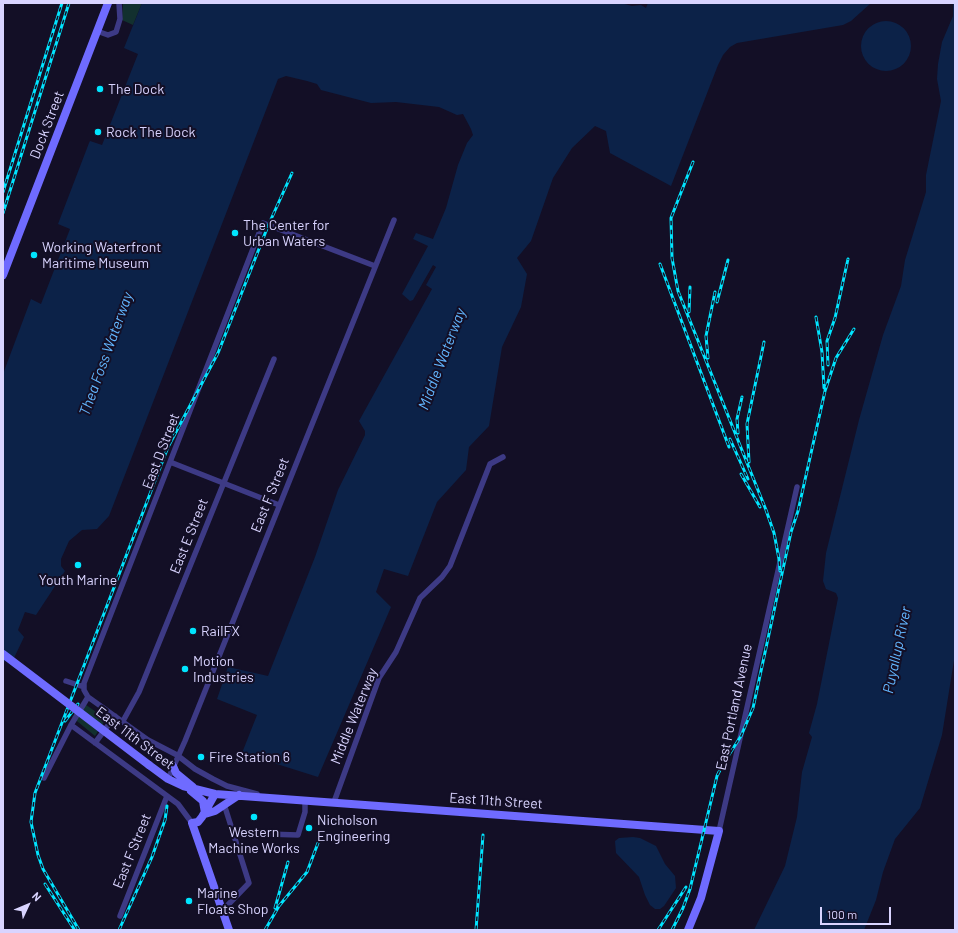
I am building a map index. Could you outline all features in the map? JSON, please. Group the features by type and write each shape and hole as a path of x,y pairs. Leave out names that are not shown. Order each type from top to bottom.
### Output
{"street":[{"name":"Dock Street","path":"3,275 108,3"},
{"path":"97,31 108,35 116,32 120,18 119,3"},
{"name":"East F Street","path":"168,779 394,220"},
{"name":"East D Street","path":"84,687 263,223 375,266"},
{"name":"East E Street","path":"123,721 139,692 274,359"},
{"name":"Middle Waterway","path":"334,802 379,678 396,652 420,598 442,577 450,566 490,464 503,457"},
{"path":"170,462 279,505"},
{"name":"East Portland Avenue","path":"688,930 701,898 719,831 797,487"},
{"name":"East 11th Street","path":"3,654 168,779 183,786 211,793 719,831"},
{"path":"66,681 84,687"},
{"name":"East 11th Street","path":"84,687 88,696 115,716 148,740 177,755 200,772 227,786 271,798"},
{"path":"44,778 71,725 88,696"},
{"path":"96,743 115,716"},
{"name":"East 11th Street","path":"71,725 167,796 184,810 192,822"},
{"path":"173,766 176,773 186,782 199,790 211,793 205,814 198,822 192,822 229,930"},
{"path":"183,786 196,794 203,801 205,814"},
{"path":"205,814 214,811 239,795"},
{"name":"East F Street","path":"120,916 167,796"},
{"path":"233,831 298,835 305,812 305,800"},
{"path":"223,910 249,883 224,804"}],"green space":[{"path":"123,3 142,3 133,25 122,20"},
{"path":"82,702 106,719 95,736 72,717"}],"water":[{"name":"Thea Foss Waterway","path":"142,3 621,3 632,6 641,5 646,8 648,3 871,3 851,21 843,25 737,43 730,47 723,55 718,65 671,186 610,153 606,131 595,126 572,148 553,178 531,241 517,258 527,274 521,307 502,347 489,426 469,447 466,470 437,502 408,576 384,569 376,592 391,607 318,777 242,753 257,715 217,699 228,667 268,676 315,557 338,490 365,435 365,431 359,421 432,289 426,285 436,267 433,265 413,300 410,301 402,294 428,246 413,239 416,233 433,239 446,208 458,165 467,143 473,135 463,114 457,115 439,107 396,102 371,103 321,90 317,84 307,81 286,76 278,79 109,516 97,529 82,530 69,541 61,559 61,566 65,571 36,615 25,612 18,630 24,637 14,658 3,662 3,374 31,299 41,304 70,229 58,224 89,143 90,141 102,145 138,54 124,48"},
{"name":"Puyallup River","path":"953,3 955,3 955,654 942,735 920,808 895,839 883,872 876,900 864,930 754,930 785,866 797,817 802,772 812,737 809,733 817,704 838,598 836,593 826,589 823,581 826,553 859,420 883,335 901,286 905,260 926,192 926,175 941,101 937,79 938,64 942,42 953,16"},
{"path":"881,21 891,21 904,28 911,41 911,51 904,64 891,71 881,71 872,67 865,60 861,51 861,41 865,32 872,25"},
{"path":"619,838 640,838 656,846 665,864 675,876 676,888 664,906 660,909 655,909 650,905 639,877 616,853 615,841"}],"railway":[{"path":"3,192 62,3"},
{"path":"3,213 69,3"},
{"path":"693,162 671,218 672,258 678,291 766,510 774,533 780,571"},
{"path":"79,930 43,869 38,855 31,822 35,793 168,447 218,353 268,226 292,173"},
{"path":"828,365 827,341 835,318 848,259"},
{"path":"717,302 728,260"},
{"path":"660,264 729,447"},
{"path":"689,312 690,287"},
{"path":"708,358 706,336 715,292"},
{"path":"816,317 822,352 824,388"},
{"path":"672,930 683,908 690,889 717,776 741,736 753,708 791,532 798,511 825,391 836,358 854,329"},
{"path":"749,462 747,424 764,342"},
{"path":"738,433 737,419 742,397"},
{"path":"730,439 748,479"},
{"path":"741,474 760,507"},
{"path":"65,721 78,704"},
{"path":"119,930 152,857 165,820 167,806"},
{"path":"476,930 483,835"},
{"path":"265,930 279,906 307,872 318,843"},
{"path":"275,908 288,862"},
{"path":"45,884 74,929"},
{"path":"658,930 686,887"}],"place":[{"name":"The Dock","path":"100,89"},
{"name":"Rock The Dock","path":"98,132"},
{"name":"The Center for Urban Waters","path":"235,233"},
{"name":"Working Waterfront Maritime Museum","path":"34,255"},
{"name":"Youth Marine","path":"78,565"},
{"name":"RailFX","path":"193,631"},
{"name":"Motion Industries","path":"185,669"},
{"name":"Fire Station 6","path":"201,757"},
{"name":"Western Machine Works","path":"254,817"},
{"name":"Nicholson Engineering","path":"309,828"},
{"name":"Marine Floats Shop","path":"189,901"}]}
